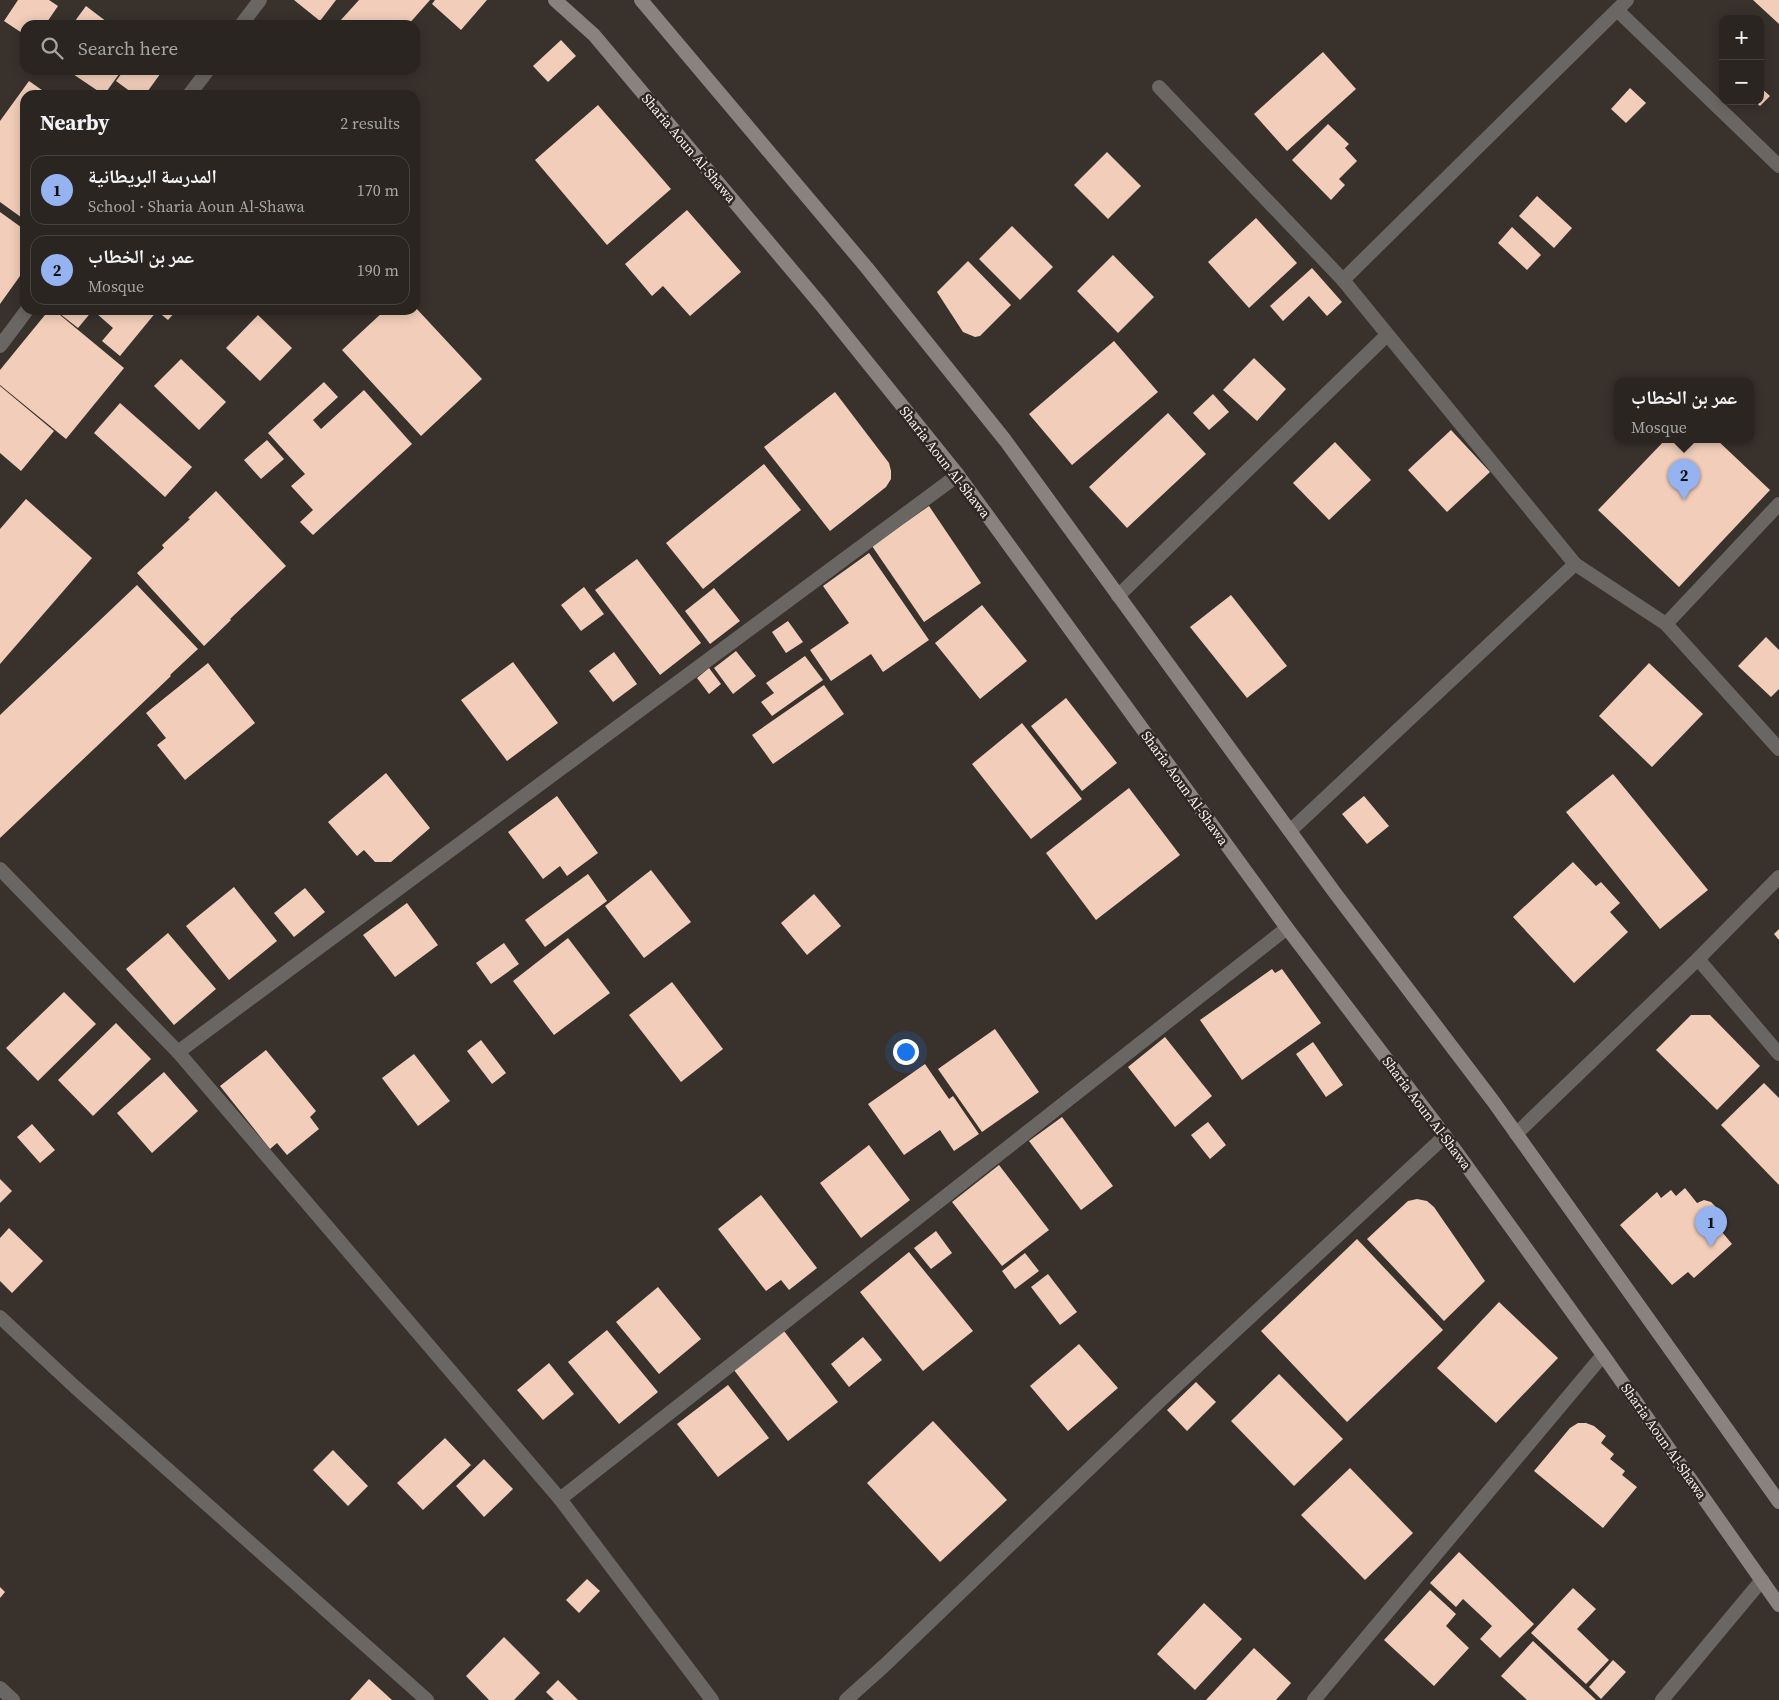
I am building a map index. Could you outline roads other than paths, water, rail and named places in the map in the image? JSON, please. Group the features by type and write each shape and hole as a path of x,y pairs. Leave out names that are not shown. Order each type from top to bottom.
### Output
{"main road":[{"name":"Sharia Aoun Al-Shawa","path":"555,0 601,43 822,306 958,476 1287,928 1445,1136 1603,1355 1779,1605"},
{"path":"641,0 867,268 1005,440 1290,831 1516,1134 1779,1502"}],"street":[{"path":"245,20 260,0"},
{"path":"1343,280 1627,0"},
{"path":"1617,10 1779,166"},
{"path":"193,90 204,75"},
{"path":"1159,87 1343,280 1575,564 1666,624 1779,749"},
{"path":"0,346 23,315"},
{"path":"1118,596 1387,335"},
{"path":"178,1052 958,476"},
{"path":"1666,624 1779,504"},
{"path":"1290,831 1575,564"},
{"path":"0,869 178,1052 560,1499 712,1700"},
{"path":"1516,1134 1698,959 1779,877"},
{"path":"560,1499 1287,928"},
{"path":"1698,959 1779,1054"},
{"path":"846,1700 1162,1399 1445,1136"},
{"path":"0,1317 82,1394 427,1700"},
{"path":"1314,1700 1603,1355"},
{"path":"1662,1700 1762,1580"},
{"path":"0,1688 13,1700"}],"place":[{"name":"عمر بن الخطاب","path":"1684,500"},
{"name":"المدرسة البريطانية","path":"1711,1247"}]}
